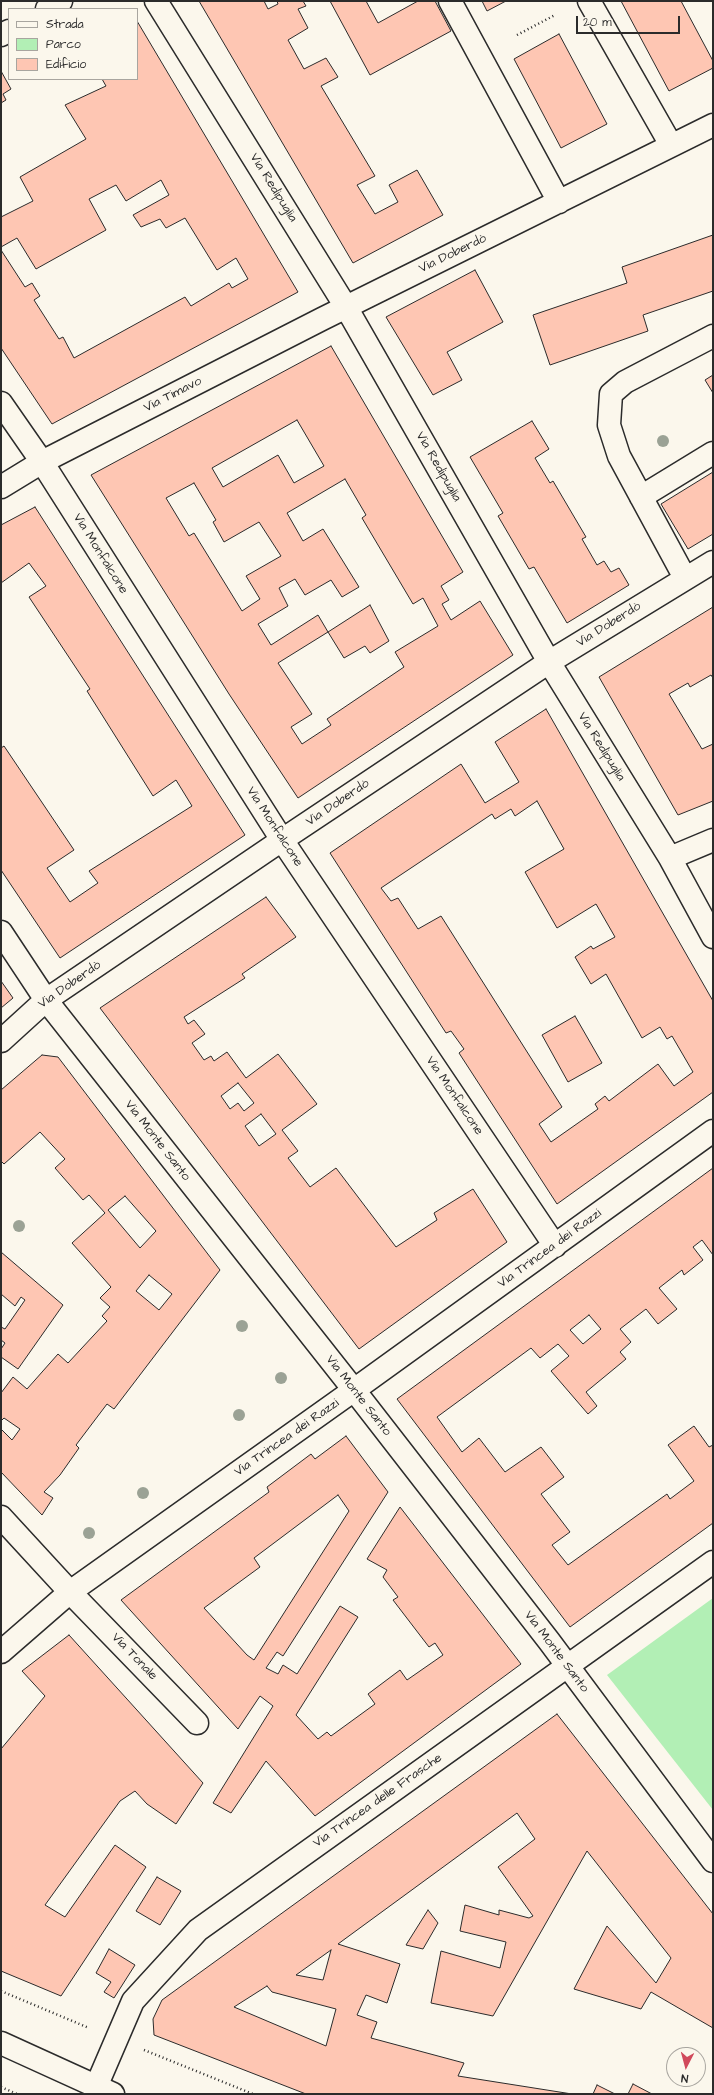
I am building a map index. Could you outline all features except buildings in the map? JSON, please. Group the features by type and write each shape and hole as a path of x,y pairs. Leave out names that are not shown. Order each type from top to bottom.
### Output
{"street":[{"path":"49,8 61,1"},
{"name":"Via Redipuglia","path":"156,1 346,306 549,662 670,858 713,937"},
{"path":"450,1 559,202"},
{"path":"589,1 671,145"},
{"name":"Via Doberdò","path":"346,306 559,202 671,145 712,127"},
{"name":"Via Timavo","path":"1,487 42,462 346,306"},
{"path":"686,578 619,456 609,425 611,394 625,382 713,336"},
{"name":"Via Monfalcone","path":"1,403 42,462 282,840 554,1246"},
{"path":"641,497 713,453"},
{"name":"Via Doberdò","path":"1,1041 46,1000 282,840 549,662 713,562"},
{"path":"670,858 713,840"},
{"name":"Via Monte Santo","path":"1,932 46,1000 354,1390 568,1667 713,1861"},
{"name":"Via Trincea dei Razzi","path":"1,1652 70,1592 354,1390 713,1130"},
{"name":"Via Tonale","path":"1,1517 70,1592 197,1723"},
{"name":"Via Trincea delle Frasche","path":"104,2091 133,2002 198,1930 713,1562"},
{"path":"1,2043 104,2091"}],"path":[{"path":"517,35 556,15"},
{"path":"1,2087 18,2094"}],"green space":[{"path":"713,1598 713,1810 607,1675"}]}
